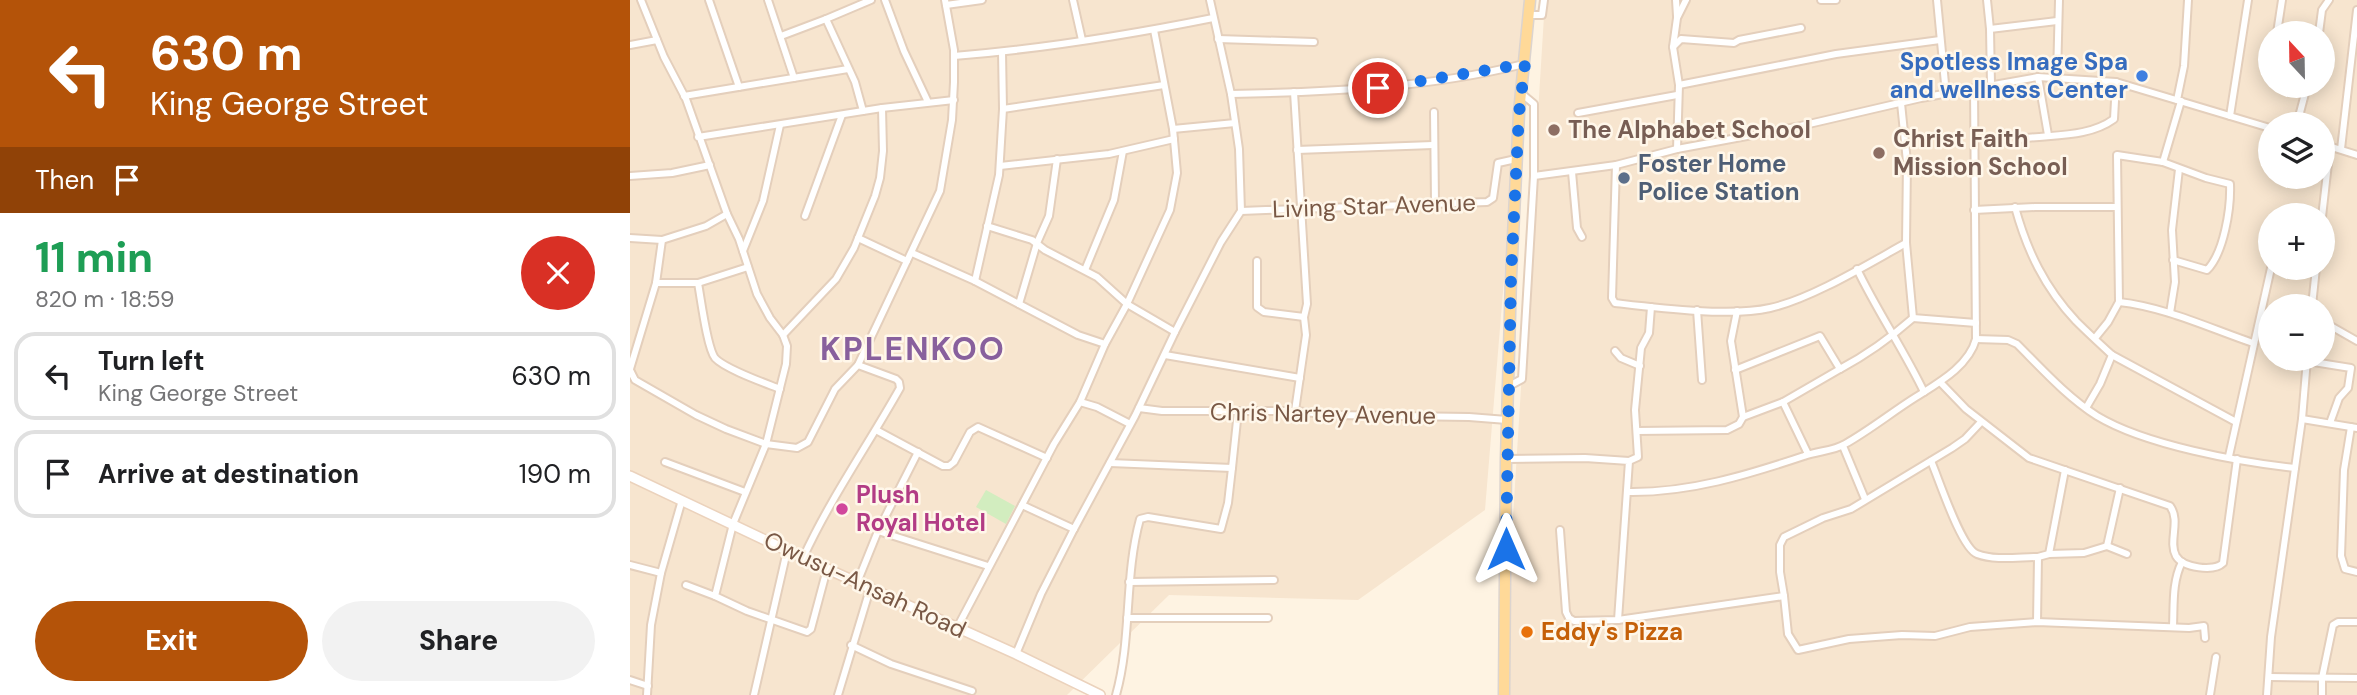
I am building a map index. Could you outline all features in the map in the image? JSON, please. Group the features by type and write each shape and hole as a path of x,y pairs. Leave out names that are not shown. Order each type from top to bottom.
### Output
{"main road":[{"path":"1504,695 1506,459 1516,159 1530,0"}],"street":[{"path":"641,0 684,96 762,307 783,335 787,352 766,444 733,524 715,596"},
{"path":"709,0 739,87"},
{"path":"768,0 794,78"},
{"path":"781,36 872,0"},
{"path":"885,0 904,51 928,102"},
{"path":"662,240 656,283 630,370 635,380 696,415 766,444 797,448 805,446 840,382 858,365 940,191 954,100 954,56 945,3 982,0"},
{"path":"1073,0 1082,40"},
{"path":"1016,653 1041,594 1074,529 1139,408 1221,242 1241,211 1239,149 1231,94 1210,0"},
{"path":"1530,15 1542,15 1544,0"},
{"path":"1676,0 1677,18 1673,47 1679,85 1677,149"},
{"path":"1677,18 1686,0"},
{"path":"1821,0 1836,0"},
{"path":"1937,0 1946,94"},
{"path":"1987,0 1991,85"},
{"path":"2057,77 2059,0"},
{"path":"2163,162 2179,100 2188,0"},
{"path":"2230,116 2248,0"},
{"path":"2278,21 2281,0"},
{"path":"2321,21 2322,10 2329,0"},
{"path":"2341,149 2357,10"},
{"path":"954,56 1002,52 1154,30 1213,18"},
{"path":"826,19 855,82 863,111"},
{"path":"1990,29 2057,21"},
{"path":"1673,47 1681,39 1734,43 1801,28"},
{"path":"957,628 988,566 1080,402 1170,210 1177,173 1174,139 1154,30"},
{"path":"1218,39 1314,42"},
{"path":"630,45 657,40"},
{"path":"1679,85 1824,56 1940,40"},
{"path":"975,281 1000,166 1002,52"},
{"path":"1231,94 1354,91 1525,64"},
{"path":"684,96 848,69"},
{"path":"1534,176 1616,165 1677,149 1797,127 1974,88 2038,78 2116,82 2258,124"},
{"path":"2038,78 2048,135"},
{"path":"2020,139 2081,133 2098,128 2115,118 2116,82"},
{"path":"1003,110 1164,85"},
{"path":"1628,492 1682,489 1752,474 1808,454 1843,446 1940,382 1965,361 1976,339 1974,88"},
{"path":"1294,92 1307,304 1304,317 1306,335 1295,411"},
{"path":"1509,386 1522,379 1534,176 1534,104 1522,94"},
{"path":"1578,113 1677,95"},
{"path":"698,137 882,108 954,100"},
{"path":"1901,103 1907,162 1906,243 1913,318"},
{"path":"783,335 836,279 858,238 880,178 883,151 882,108"},
{"path":"1433,112 1435,203"},
{"path":"805,216 842,115"},
{"path":"1172,129 1235,123"},
{"path":"743,251 763,201 780,125"},
{"path":"1000,166 1123,151 1174,139"},
{"path":"1297,150 1433,145"},
{"path":"2335,147 2357,155"},
{"path":"1085,270 1114,200 1123,151"},
{"path":"2095,338 2119,302 2117,155 2163,162 2228,183 2231,187 2221,247 2212,264 2207,270 2173,260"},
{"path":"1019,304 1037,243 1049,216 1057,159"},
{"name":"Living Star Avenue","path":"1241,211 1490,201 1493,198 1498,163 1516,159"},
{"path":"631,175 672,173 710,165"},
{"path":"1616,165 1612,298 1615,303 1697,310 1772,308 1807,295 1906,243"},
{"path":"2170,313 2175,288 2172,230 2179,169"},
{"path":"1572,172 1577,228 1582,237"},
{"path":"1974,210 2015,207 2117,207"},
{"path":"2015,207 2024,240 2038,270 2064,307 2112,355 2236,422"},
{"path":"630,238 662,240 706,226 727,214"},
{"path":"987,226 1037,243 1045,250 1085,270 1097,277 1127,304 1175,332"},
{"path":"858,238 907,261"},
{"path":"912,253 975,281 1079,335 1105,344"},
{"path":"1257,261 1256,307 1264,312 1304,317"},
{"path":"656,283 698,283 748,267"},
{"path":"1857,270 1924,392"},
{"path":"2229,456 2268,280"},
{"path":"698,283 710,347 715,358 780,389"},
{"path":"2119,302 2140,304 2170,313 2253,343"},
{"path":"1506,459 1585,458 1629,461 1638,457 1635,410 1642,348 1649,333 1651,307"},
{"path":"1697,310 1702,380"},
{"path":"1637,431 1727,430 1740,424 1743,417 1731,339 1737,311"},
{"path":"1743,417 1783,402 1895,336 1913,318 1976,323"},
{"path":"2335,328 2357,341"},
{"path":"1735,370 1820,336 1839,369"},
{"path":"1976,339 2008,340 2017,344 2086,408 2122,428 2177,446 2295,468"},
{"path":"1615,351 1621,358 1640,366"},
{"path":"1166,355 1300,378"},
{"path":"2086,408 2112,355"},
{"path":"803,558 830,504 900,387 900,382 896,379 858,365"},
{"path":"2330,423 2339,398 2348,387 2355,368 2335,365"},
{"path":"2267,695 2271,637 2302,419 2306,371"},
{"path":"1940,382 1981,422 2029,458 2170,506 2175,517 2175,553 2182,562 2211,569 2222,563 2237,459"},
{"path":"1080,402 1097,407 1130,424"},
{"path":"1783,402 1808,454"},
{"name":"Chris Nartey Avenue","path":"1139,408 1162,411 1295,411 1333,415 1507,420"},
{"path":"1116,695 1123,670 1129,582 1134,541 1140,519 1148,517 1222,528 1238,411"},
{"path":"2302,419 2354,428 2344,470 2341,556 2346,569 2357,572"},
{"path":"1981,422 1965,439 1851,509 1823,517 1784,537 1780,545 1780,572 1788,634 1798,650 1849,639 1902,635 1934,636 1970,627 2038,622 2189,628 2204,626 2206,638"},
{"path":"876,430 943,466 954,462 971,432 978,427 1047,458"},
{"path":"1843,446 1865,499"},
{"path":"858,583 878,531 918,452"},
{"path":"1618,620 1629,461"},
{"path":"1931,461 1970,550 1979,555 1994,558 2038,557 2084,553 2107,546 2127,554"},
{"path":"666,462 745,492"},
{"path":"1110,463 1232,468"},
{"path":"2049,554 2065,470"},
{"name":"Owusu-Ansah Road","path":"630,477 870,589 1016,653 1100,695"},
{"path":"2107,546 2120,488"},
{"path":"647,695 652,625 661,573 682,500"},
{"path":"1022,505 1074,529"},
{"path":"1560,530 1566,612 1574,621 1618,620 1784,596"},
{"path":"878,531 988,566"},
{"path":"754,695 787,551"},
{"path":"2038,557 2038,622"},
{"path":"2173,626 2176,573 2182,562"},
{"path":"630,565 661,573"},
{"path":"686,585 805,632 809,631 827,569"},
{"path":"1129,582 1274,580"},
{"path":"838,695 870,589"},
{"path":"1127,618 1268,618"},
{"path":"2322,695 2322,678 2333,625 2338,622 2357,622"},
{"path":"852,645 891,664 972,691"},
{"path":"2210,695 2216,657"},
{"path":"2269,677 2357,678"},
{"path":"630,680 648,685"}],"shaded area":[{"path":"630,0 1527,0 1485,510 1358,600 1169,595 1067,695 630,695"},
{"path":"1545,0 2357,0 2357,695 1502,695"}],"green space":[{"path":"986,490 1015,506 1006,524 976,507"}],"place":[{"name":"Spotless Image Spa and wellness Center","path":"2142,76"},
{"name":"The Alphabet School","path":"1554,130"},
{"name":"Christ Faith Mission School","path":"1879,153"},
{"name":"Foster Home Police Station","path":"1624,178"},
{"name":"Plush Royal Hotel","path":"842,509"},
{"name":"Eddy's Pizza","path":"1527,632"}],"district":[{"name":"KPLENKOO","path":"913,349"}],"route":[{"path":"1378,88 1525,64 1519,113 1511,277 1506,549"}]}
